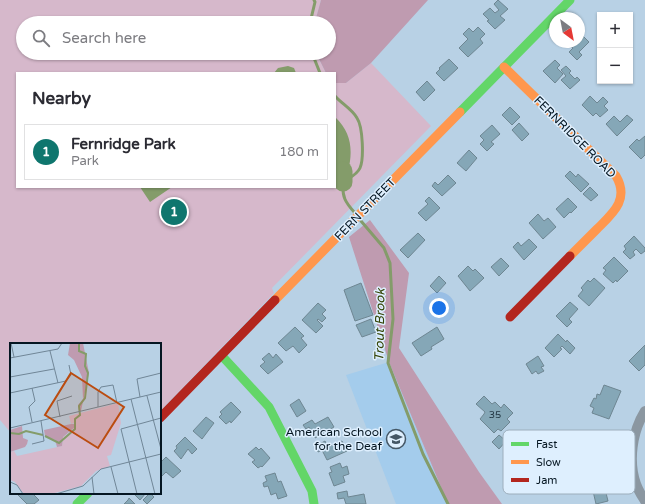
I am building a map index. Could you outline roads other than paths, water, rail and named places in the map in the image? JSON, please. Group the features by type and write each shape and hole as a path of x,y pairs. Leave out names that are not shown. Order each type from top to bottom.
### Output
{"street":[{"name":"FERN STREET","path":"161,417 570,0"},
{"name":"FERNRIDGE ROAD","path":"504,67 612,172 620,182 622,189 619,204 613,213 510,317"},
{"path":"222,356 269,407 312,491 314,504"},
{"path":"635,431 645,411"},
{"path":"635,481 645,501"},
{"path":"79,503 87,494"}],"waterway":[{"name":"Trout Brook","path":"312,16 315,2 314,0"},
{"name":"Trout Brook","path":"315,60 320,72"},
{"name":"Trout Brook","path":"336,97 355,115 361,128 362,151 360,168 355,174 343,182 345,199 355,213"},
{"path":"343,171 343,182"},
{"name":"Trout Brook","path":"361,221 384,248 390,263 393,319 388,363 423,454 448,504"}],"place":[{"name":"Fernridge Park","path":"174,212"},
{"name":"American School for the Deaf","path":"396,439"}]}
